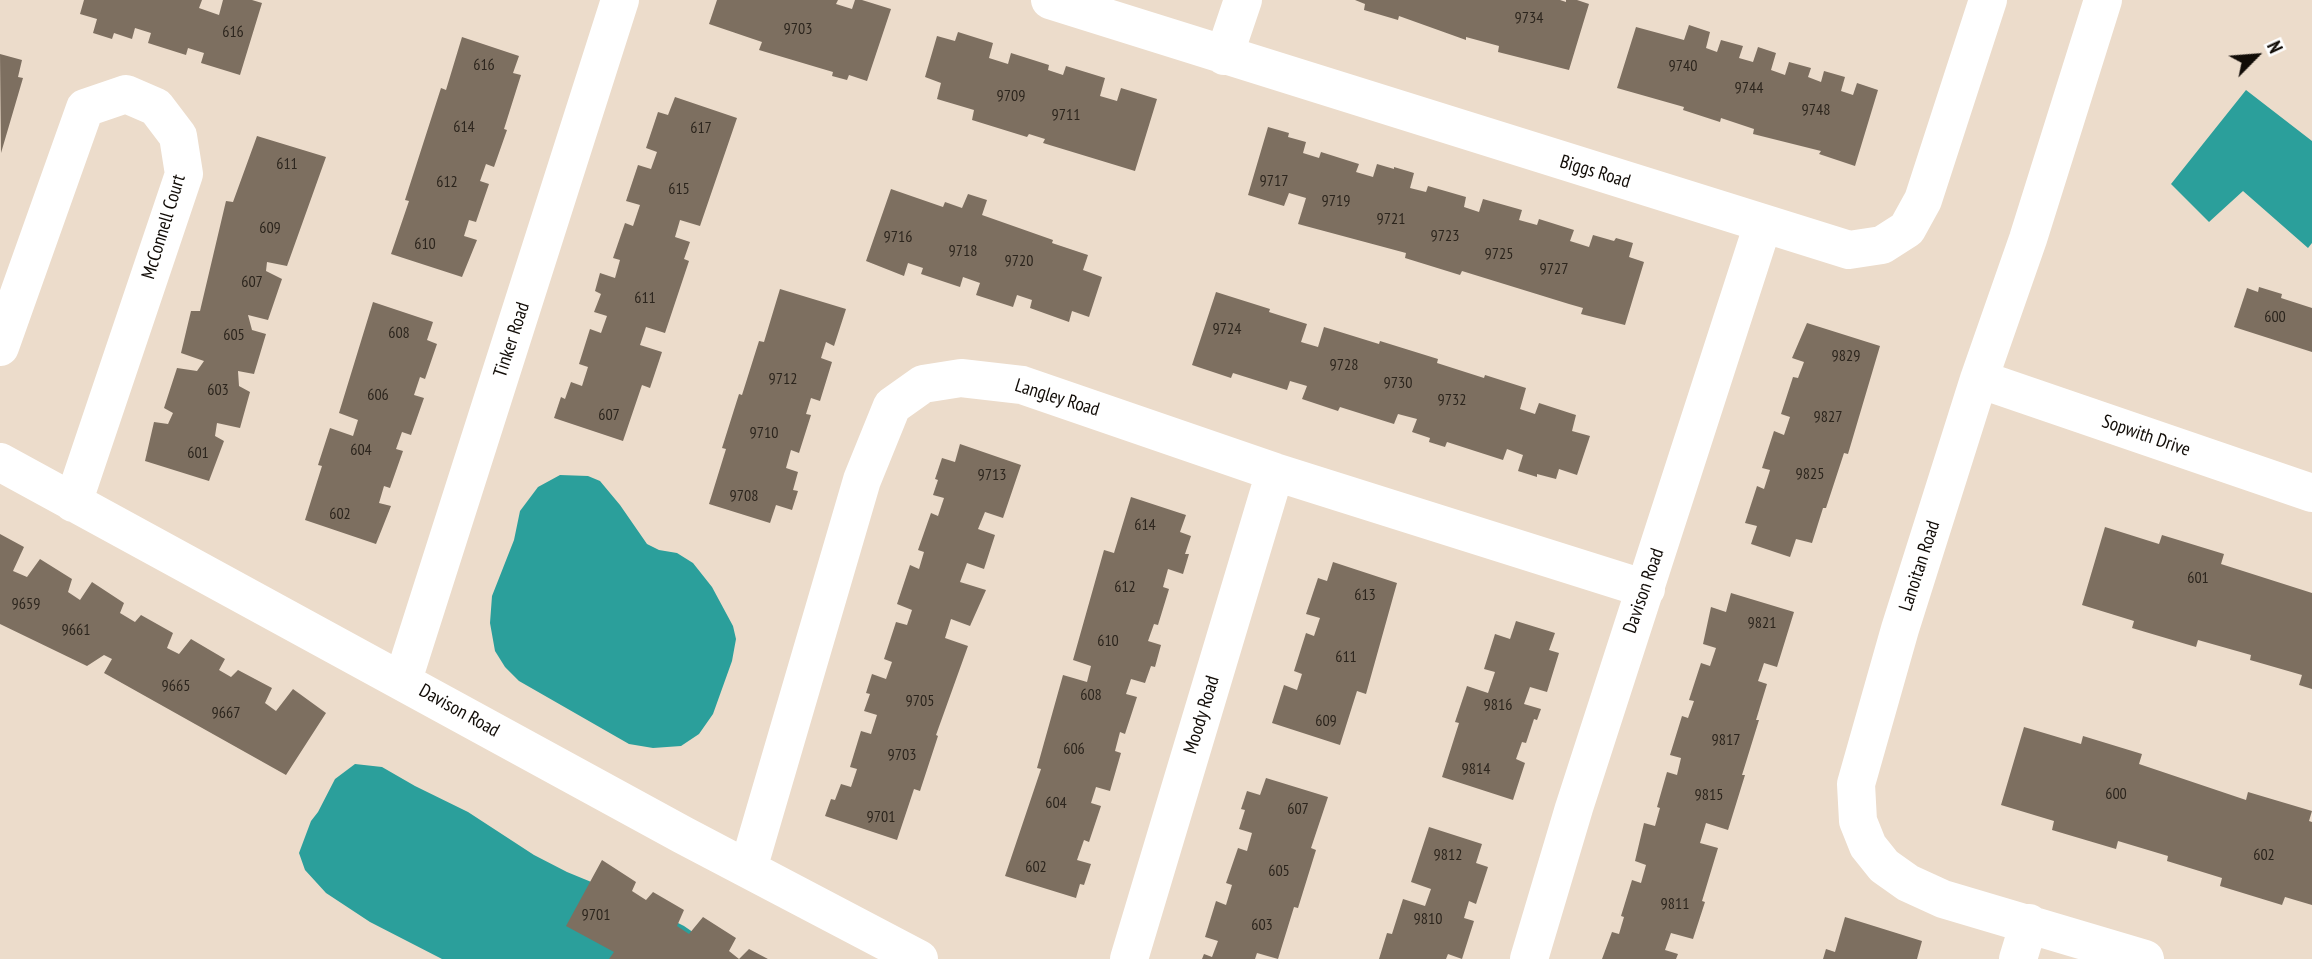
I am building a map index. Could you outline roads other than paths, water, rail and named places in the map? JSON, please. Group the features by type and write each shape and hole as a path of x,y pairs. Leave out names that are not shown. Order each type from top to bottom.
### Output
{"street":[{"name":"Tinker Road","path":"403,680 620,0"},
{"name":"Biggs Road","path":"1049,0 1849,250 1882,245 1907,229 1923,200 1988,0"},
{"path":"1224,56 1243,0"},
{"name":"Lanoitan Road","path":"2103,0 1900,629 1856,784 1857,821 1868,846 1884,866 1908,883 1942,899 2145,959"},
{"name":"McConnell Court","path":"0,347 85,108 126,94 156,107 177,136 184,174 73,503"},
{"name":"Davison Road","path":"1529,959 1574,808 1763,225"},
{"name":"Langley Road","path":"748,870 862,480 892,406 923,384 961,378 1023,385 1275,471 1646,589"},
{"name":"Sopwith Drive","path":"1979,379 2312,493"},
{"name":"Davison Road","path":"0,462 748,870 919,959"},
{"name":"Moody Road","path":"1129,959 1275,471"},
{"path":"2018,959 2029,923"}],"water":[{"path":"2246,90 2312,141 2312,243 2308,248 2243,191 2209,222 2171,184"},
{"path":"560,475 588,476 600,481 647,544 659,550 677,553 693,563 712,587 733,626 736,639 732,661 713,714 699,734 681,746 653,748 629,744 519,681 505,667 495,651 490,623 492,596 514,540 520,511 538,487"},
{"path":"355,764 382,767 468,812 534,855 684,926 713,946 721,959 442,959 370,922 326,893 305,870 299,853 311,821 335,779"}]}
